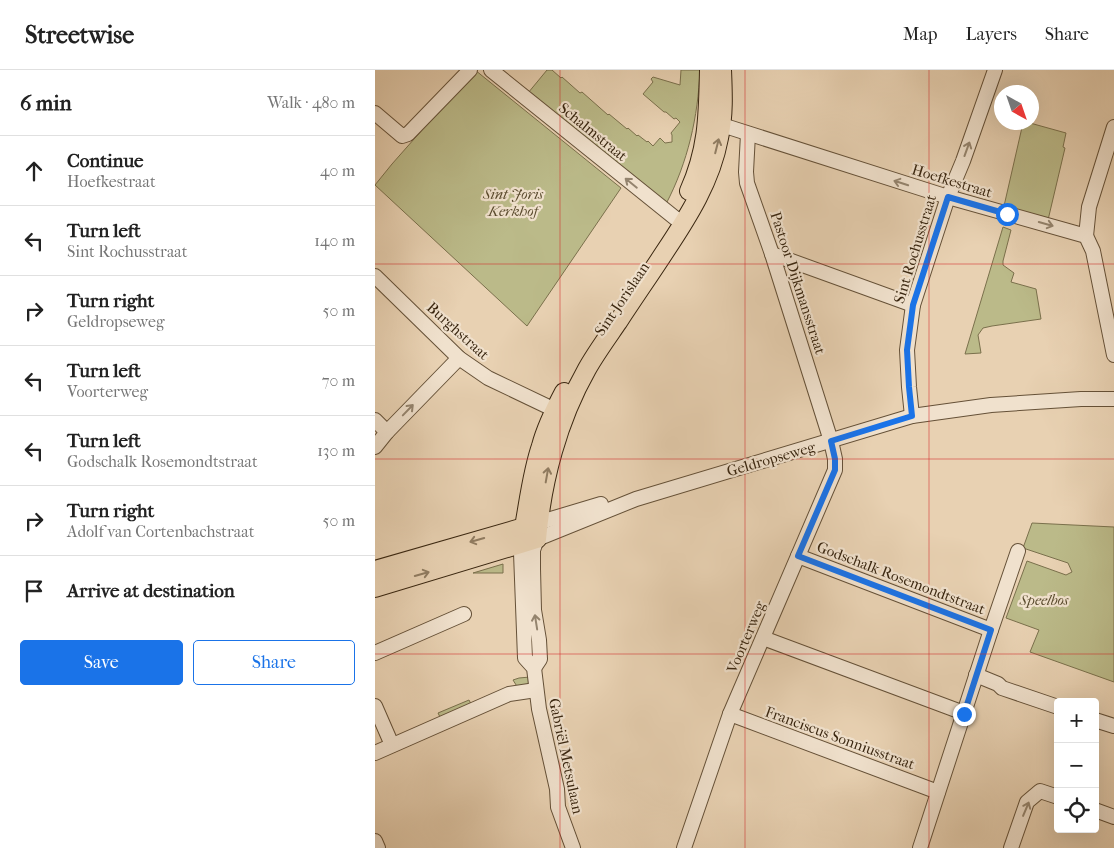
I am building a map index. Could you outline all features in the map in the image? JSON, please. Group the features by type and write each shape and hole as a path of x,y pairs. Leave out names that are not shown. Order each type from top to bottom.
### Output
{"main road":[{"name":"Sint Jorislaan","path":"530,533 535,467 541,445 555,410 586,352 675,218 694,180 703,152 708,124 709,70"},
{"name":"Sint Jorislaan","path":"530,533 549,465 566,414 579,386 594,357 692,209 711,170 722,125 722,70"},
{"name":"Geldropseweg","path":"375,570 530,533"},
{"name":"Geldropseweg","path":"375,588 530,533"}],"street":[{"path":"375,113 402,136 408,134 470,70"},
{"name":"Schalmstraat","path":"491,70 675,218"},
{"name":"Sint Rochusstraat","path":"912,416 907,350 913,305 948,197 963,161 995,70"},
{"name":"Hoefkestraat","path":"722,125 948,197 1086,236"},
{"path":"1114,128 1089,207 1086,236 1093,251 1114,355"},
{"name":"Pastoor Dijkmansstraat","path":"748,134 747,183 772,254 831,441"},
{"path":"772,254 913,305"},
{"name":"Burghstraat","path":"375,276 459,358 488,378 555,410"},
{"path":"375,446 459,358"},
{"name":"Geldropseweg","path":"530,533 605,503 636,499 912,416 991,405 1081,399 1114,399"},
{"path":"375,420 387,432"},
{"name":"Voorterweg","path":"684,848 730,714 835,470 835,459 831,441"},
{"name":"Gabriël Metsulaan","path":"530,533 521,553 525,658 534,668 546,744 557,789 557,807 573,848"},
{"path":"921,848 991,630 1019,551"},
{"name":"Godschalk Rosemondtstraat","path":"798,556 991,630"},
{"path":"375,653 464,614"},
{"path":"763,638 964,714"},
{"path":"976,676 998,684 1002,688 1054,706"},
{"path":"375,753 509,694 536,690"},
{"path":"375,706 392,745"},
{"name":"Franciscus Sonniusstraat","path":"730,714 938,792"},
{"path":"1099,721 1114,726"},
{"path":"1011,848 1027,802 1040,791 1054,796"},
{"path":"1099,811 1114,817"},
{"path":"375,841 378,848"}],"green space":[{"name":"Sint Joris Kerkhof","path":"475,70 621,188 527,326 375,185"},
{"path":"547,70 552,70 562,77 608,115 653,146 660,138 665,143 672,142 671,133 680,122 664,112 643,94 653,82 651,79 653,77 680,85 681,70 700,70 697,105 691,139 674,188 666,204 528,93"},
{"path":"1039,126 1066,133 1063,147 1065,148 1048,220 1004,206 1021,130 1039,130"},
{"path":"1003,227 1011,230 1003,265 1014,273 1011,282 1036,289 1041,319 983,328 978,335 981,353 965,354"},
{"name":"Speelbos","path":"1032,523 1114,527 1114,682 1030,652 1039,630 1006,618 1027,561 1066,575 1072,572 1068,563 1023,548"},
{"path":"503,564 503,573 473,573"},
{"path":"530,677 528,684 518,688 513,680 519,678"},
{"path":"469,700 471,704 440,717 438,713"}],"route":[{"path":"964,714 991,630 798,556 835,470 835,459 831,441 912,416 907,350 913,305 948,197 1007,214"}]}
